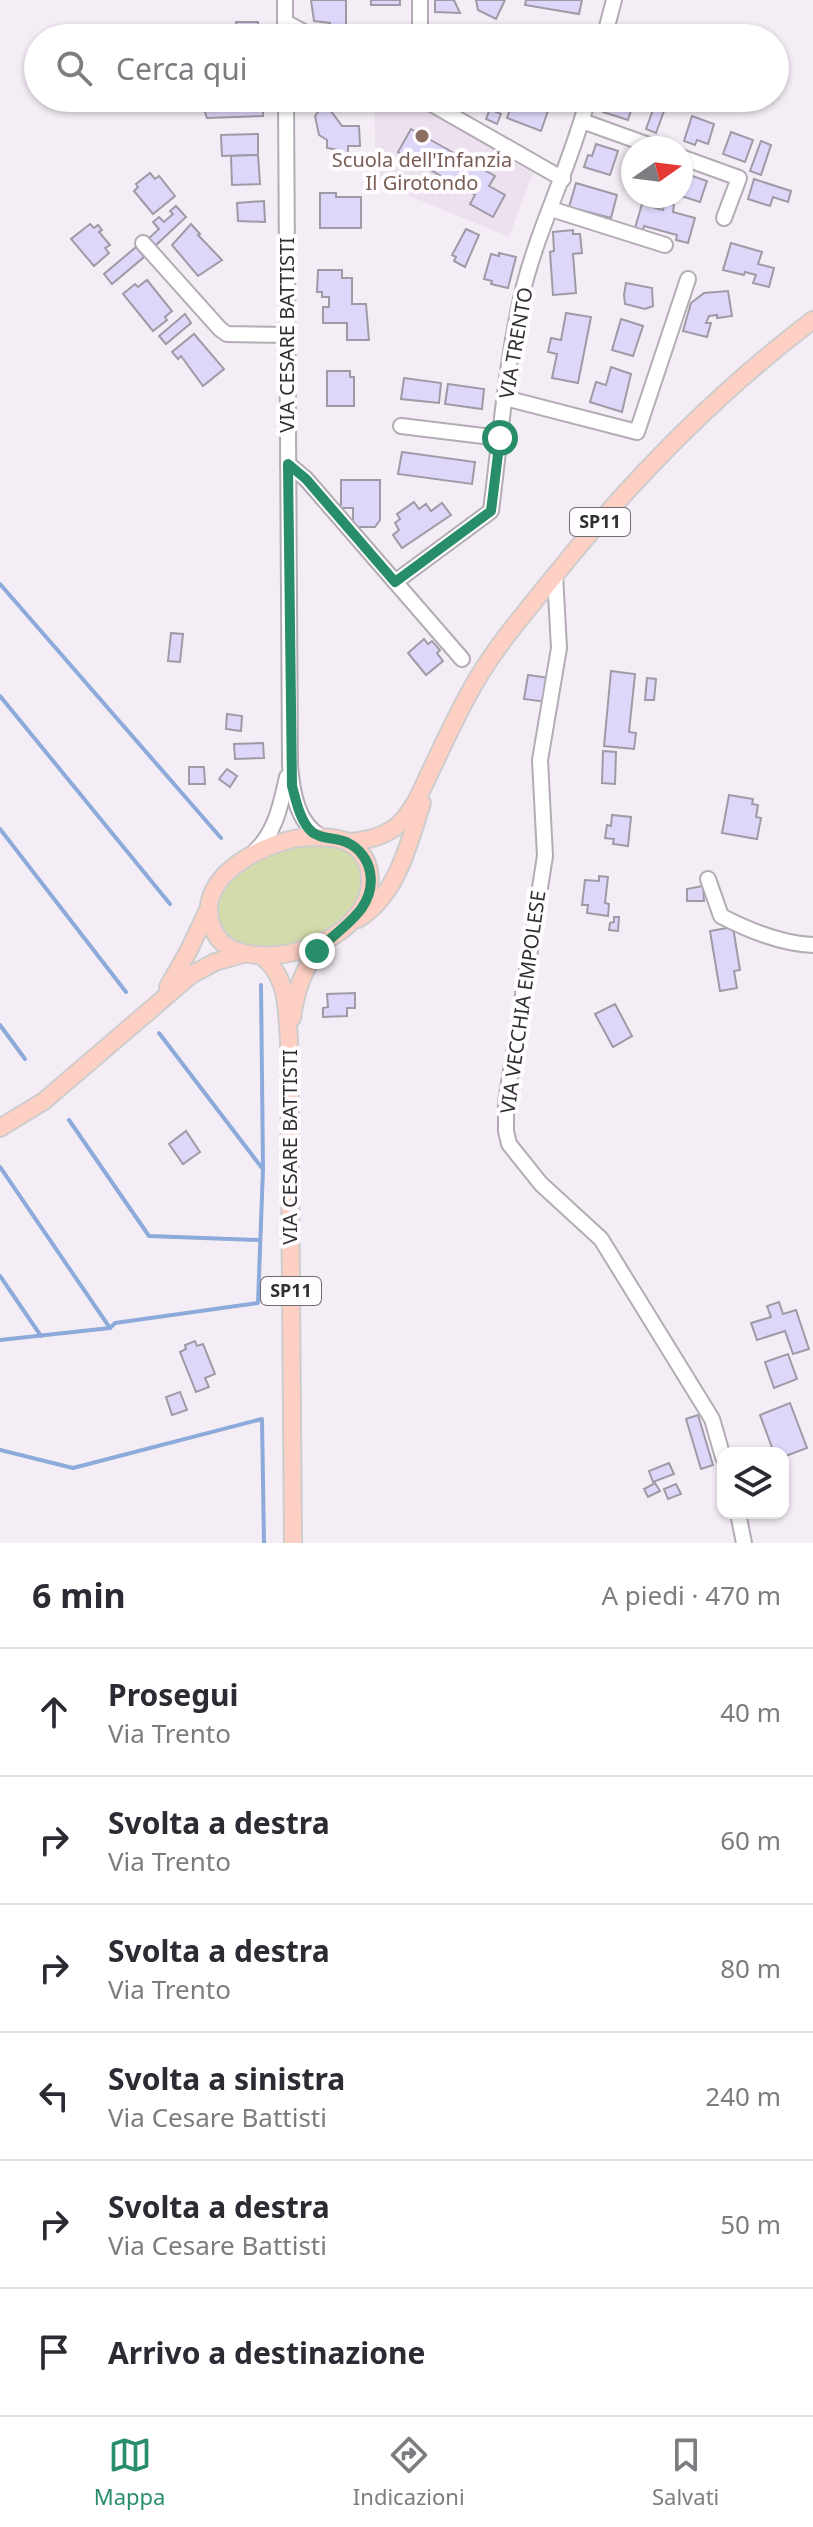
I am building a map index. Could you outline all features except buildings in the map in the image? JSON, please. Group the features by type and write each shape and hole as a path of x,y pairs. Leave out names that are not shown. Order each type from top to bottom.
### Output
{"main road":[{"name":"SP11","path":"347,842 371,838 398,824 420,794 463,704 495,651 555,575 671,446 740,379 813,320"},
{"name":"SP11","path":"337,932 373,910 386,896 403,860 435,763"},
{"name":"VIA CESARE BATTISTI","path":"289,1039 301,978 317,951 357,915 366,901 371,878 369,866 347,842 322,837 287,839 270,844 248,857 219,883 210,905 211,925 216,936 233,949 254,954 282,954 300,950 337,932"},
{"path":"161,998 188,952 210,905"},
{"name":"VIA CESARE BATTISTI","path":"254,954 271,964 283,982 289,1039 293,1543"},
{"path":"0,1128 44,1101 109,1047 161,998 201,968 227,957 254,954"}],"street":[{"path":"285,0 285,22 289,24"},
{"path":"420,0 420,24"},
{"path":"608,24 614,0"},
{"name":"VIA CESARE BATTISTI","path":"286,112 290,765 292,786 301,814 312,832 322,837"},
{"path":"446,112 563,179"},
{"name":"VIA TRENTO","path":"395,582 491,511 505,398 523,293 584,112"},
{"path":"582,121 624,136"},
{"path":"693,161 739,178 724,218"},
{"path":"551,209 665,245"},
{"path":"143,243 227,334 287,335"},
{"path":"505,398 637,432 688,279"},
{"path":"401,426 500,438"},
{"path":"288,464 306,479 462,659"},
{"name":"VIA VECCHIA EMPOLESE","path":"555,575 559,648 540,760 545,856 506,1102 506,1131 509,1144 541,1184 601,1239 712,1419 720,1447"},
{"name":"VIA CESARE BATTISTI","path":"248,857 267,840 290,765"},
{"path":"708,879 721,916 738,925 798,945 813,945"},
{"path":"739,1519 744,1543"}],"shaded area":[{"name":"Scuola dell'Infanzia Il Girotondo","path":"374,112 428,112 533,173 509,237 376,182"}],"green space":[{"path":"299,845 337,847 357,861 362,885 351,911 325,932 292,944 258,947 227,937 217,914 226,887 235,876 258,860"}],"waterway":[{"path":"0,584 221,838"},
{"path":"0,696 170,904"},
{"path":"0,829 126,992"},
{"path":"0,1340 110,1328 115,1323 258,1303 263,1169 261,985"},
{"path":"0,1025 25,1059"},
{"path":"159,1033 262,1168"},
{"path":"69,1120 149,1236 259,1240"},
{"path":"0,1167 110,1328"},
{"path":"0,1276 41,1336"},
{"path":"0,1450 73,1468 262,1419 264,1543"}],"place":[{"name":"Scuola dell'Infanzia Il Girotondo","path":"422,136"}],"route":[{"path":"317,951 357,915 366,901 371,878 369,866 356,848 336,838 322,837 312,832 301,814 292,786 288,464 306,479 395,582 491,511 500,438"}]}
